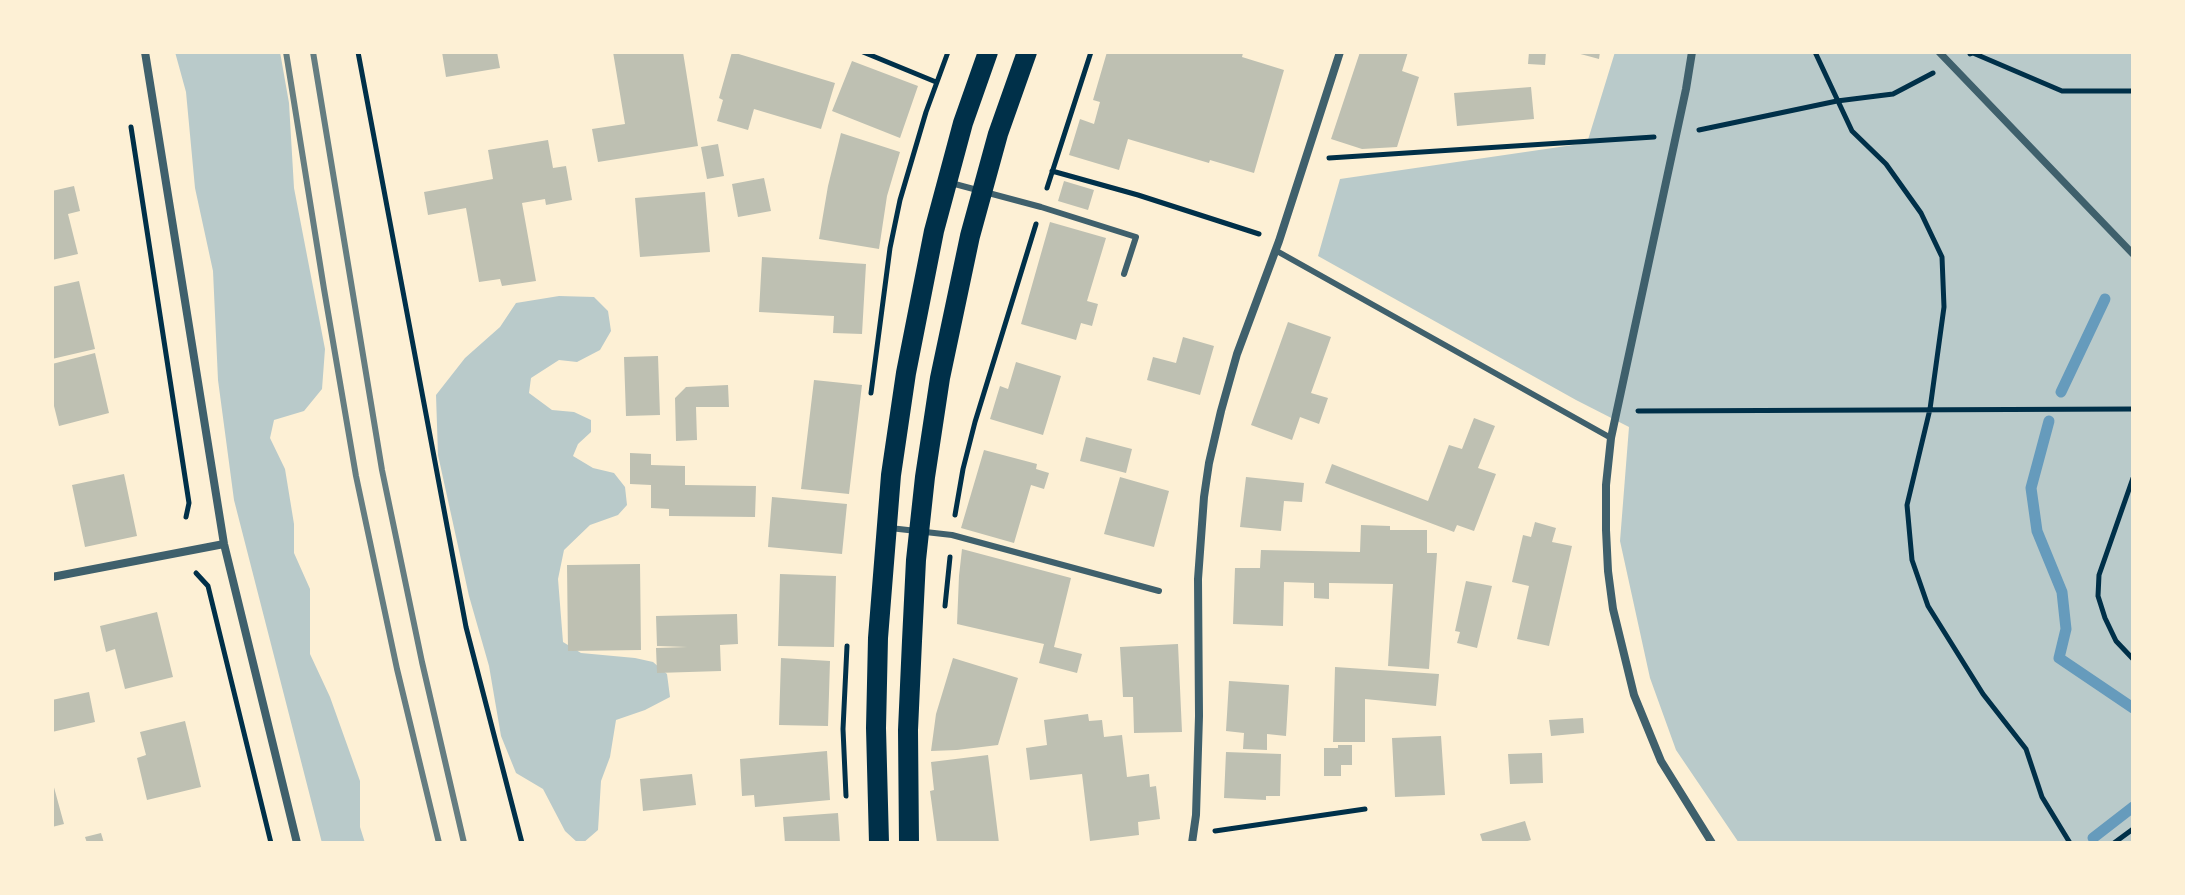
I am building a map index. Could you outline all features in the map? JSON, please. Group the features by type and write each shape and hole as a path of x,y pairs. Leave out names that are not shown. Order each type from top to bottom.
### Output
{"main road":[{"path":"879,843 876,728 878,638 891,475 923,282 963,123 988,52"},
{"path":"909,843 908,730 912,628 925,477 940,378 970,236 998,134 1027,52"}],"street":[{"path":"145,52 224,544 297,843"},
{"path":"1193,839 1199,716 1198,579 1209,463 1237,354 1340,52"},
{"path":"1692,52 1611,438 1606,485 1608,571 1613,609 1634,695 1661,761 1712,843"},
{"path":"1939,52 2133,254"},
{"path":"52,577 224,544"}],"lane":[{"path":"948,182 1136,237 1124,274"},
{"path":"1275,250 1611,438"},
{"path":"886,528 952,535 1159,591"}],"path":[{"path":"358,52 466,627 522,843"},
{"path":"863,52 936,82"},
{"path":"926,112 948,52"},
{"path":"945,610 952,535 975,422 1091,52"},
{"path":"1815,52 1852,131 1886,164 1921,213 1942,257 1944,307 1930,409 1907,505 1912,560 1928,606 1983,694 2026,749 2042,797 2070,843"},
{"path":"1305,160 1676,135 1837,101 1893,94 1973,53 2062,91 2133,91"},
{"path":"129,114 189,503 186,517"},
{"path":"1052,171 1257,233"},
{"path":"1617,411 2133,409"},
{"path":"2133,478 2099,575 2098,596 2116,641 2133,659"},
{"path":"196,573 208,586 271,843"},
{"path":"1193,839 1365,809"},
{"path":"2114,843 2133,829"}],"shaded area":[{"path":"175,52 280,52 289,103 294,188 325,349 322,389 304,411 274,420 270,438 285,469 294,524 294,553 310,589 310,654 330,697 360,781 360,827 365,843 322,843 234,500 218,380 213,271 195,188 186,92"},
{"path":"1615,52 2133,52 2133,843 1739,843 1676,750 1650,678 1620,541 1629,427 1318,256 1340,179 1587,143"},
{"path":"559,296 594,297 608,311 611,331 600,350 577,362 559,360 531,378 529,393 552,410 574,412 591,420 591,432 578,444 573,456 593,468 614,473 625,487 627,505 618,515 590,525 564,550 558,579 563,642 581,653 653,662 667,674 670,697 616,720 610,757 601,781 598,830 583,843 578,843 565,831 543,789 516,773 501,736 489,666 469,596 438,455 436,395 465,358 500,327 516,303"}],"building":[{"path":"442,52 497,52 500,68 446,77"},
{"path":"613,52 683,52 698,146 598,162 592,129 625,124"},
{"path":"732,52 835,83 821,129 754,109 748,130 717,121 723,100 719,98"},
{"path":"1107,52 1240,52 1243,53 1242,57 1284,70 1254,173 1128,139 1119,170 1069,155 1080,119 1094,124 1100,102 1093,100"},
{"path":"1360,52 1408,52 1402,71 1419,77 1397,147 1362,149 1331,139"},
{"path":"1529,52 1546,52 1545,65 1528,64"},
{"path":"1573,52 1600,52 1599,59"},
{"path":"852,61 918,86 900,138 832,111"},
{"path":"1531,87 1534,119 1457,126 1454,93"},
{"path":"841,133 900,152 887,196 879,249 819,239"},
{"path":"548,140 553,168 566,166 572,200 546,205 545,199 522,203 536,281 502,286 500,279 479,282 466,208 428,215 424,192 493,179 488,150"},
{"path":"718,144 724,176 707,179 701,147"},
{"path":"764,178 771,211 738,217 732,184"},
{"path":"1064,181 1094,190 1088,210 1058,201"},
{"path":"74,186 80,211 68,214 78,254 52,260 52,191"},
{"path":"705,192 710,252 640,257 635,198"},
{"path":"1050,222 1106,238 1087,301 1098,304 1092,326 1081,323 1076,340 1021,324"},
{"path":"762,257 866,264 862,334 833,333 834,316 759,312"},
{"path":"79,281 95,349 52,359 52,287"},
{"path":"1288,322 1331,337 1311,393 1328,398 1319,424 1300,417 1292,440 1251,425"},
{"path":"1183,337 1214,346 1200,395 1147,380 1153,357 1176,363"},
{"path":"95,353 109,413 59,426 52,398 52,364"},
{"path":"658,356 660,415 626,416 624,357"},
{"path":"1016,362 1061,376 1043,435 990,419 1000,386 1008,389"},
{"path":"814,380 862,385 849,494 801,489"},
{"path":"728,385 729,407 696,407 697,440 676,441 675,398 686,387"},
{"path":"1474,418 1495,426 1478,468 1496,474 1474,531 1457,525 1454,532 1325,483 1332,464 1428,501 1449,445 1462,449"},
{"path":"1086,437 1132,449 1126,473 1080,461"},
{"path":"984,450 1037,464 1036,469 1049,473 1044,489 1031,485 1014,543 961,528"},
{"path":"630,453 651,454 651,465 685,466 685,485 756,486 755,517 669,516 669,509 651,508 651,485 630,484"},
{"path":"124,474 137,536 85,547 72,485"},
{"path":"1120,477 1169,491 1154,547 1104,534"},
{"path":"1246,477 1304,483 1302,502 1284,501 1281,531 1240,527"},
{"path":"772,497 847,504 842,554 768,547"},
{"path":"1535,522 1556,528 1552,542 1572,546 1549,646 1517,639 1529,586 1512,582 1523,535 1531,537"},
{"path":"1361,525 1390,526 1390,530 1427,530 1427,553 1437,553 1429,669 1388,666 1393,584 1329,583 1329,599 1314,598 1314,583 1284,582 1283,626 1233,624 1235,568 1260,568 1261,550 1360,552"},
{"path":"962,549 1071,578 1054,647 1082,654 1077,673 1039,663 1044,644 957,624"},
{"path":"640,564 641,650 568,651 567,565"},
{"path":"780,574 836,576 834,647 778,646"},
{"path":"1466,581 1492,586 1477,648 1457,643 1460,632 1455,631"},
{"path":"157,612 173,677 125,689 115,649 106,652 100,626"},
{"path":"737,614 738,644 720,645 721,671 657,673 656,648 687,647 657,646 656,616"},
{"path":"1178,644 1182,732 1134,733 1133,697 1123,697 1120,647"},
{"path":"781,658 830,661 828,726 779,725"},
{"path":"953,658 1018,678 998,745 931,751 936,714"},
{"path":"1335,667 1439,674 1436,706 1365,699 1365,742 1333,742"},
{"path":"1229,681 1289,685 1286,736 1267,734 1267,750 1243,749 1244,733 1226,731"},
{"path":"89,692 95,722 52,732 52,700"},
{"path":"1088,714 1089,721 1102,720 1104,737 1122,735 1127,777 1149,774 1150,787 1156,786 1160,819 1138,822 1139,835 1090,841 1082,774 1030,780 1026,748 1047,745 1044,720"},
{"path":"1583,718 1584,733 1551,736 1549,720"},
{"path":"185,721 201,787 147,800 137,758 146,755 140,732"},
{"path":"1441,736 1445,795 1395,797 1392,738"},
{"path":"1338,745 1352,745 1352,765 1341,765 1341,776 1324,776 1324,748 1338,748"},
{"path":"827,751 830,800 755,807 754,795 742,796 740,759"},
{"path":"1226,752 1281,754 1280,796 1266,796 1266,800 1224,798"},
{"path":"1542,753 1543,783 1510,784 1508,754"},
{"path":"988,755 999,843 937,843 930,791 934,790 931,762"},
{"path":"692,774 696,805 643,811 640,779"},
{"path":"52,780 64,824 52,827"},
{"path":"838,813 840,843 785,843 783,817"},
{"path":"1525,821 1531,840 1483,843 1480,834"},
{"path":"101,833 104,843 87,843 85,837"}],"waterway":[{"path":"2061,392 2105,299"},
{"path":"2049,421 2031,488 2037,531 2062,592 2066,629 2059,658 2133,708"},
{"path":"2093,838 2133,807"}],"railway":[{"path":"286,52 356,476 397,669 439,843"},
{"path":"313,52 382,470 464,843"}]}
